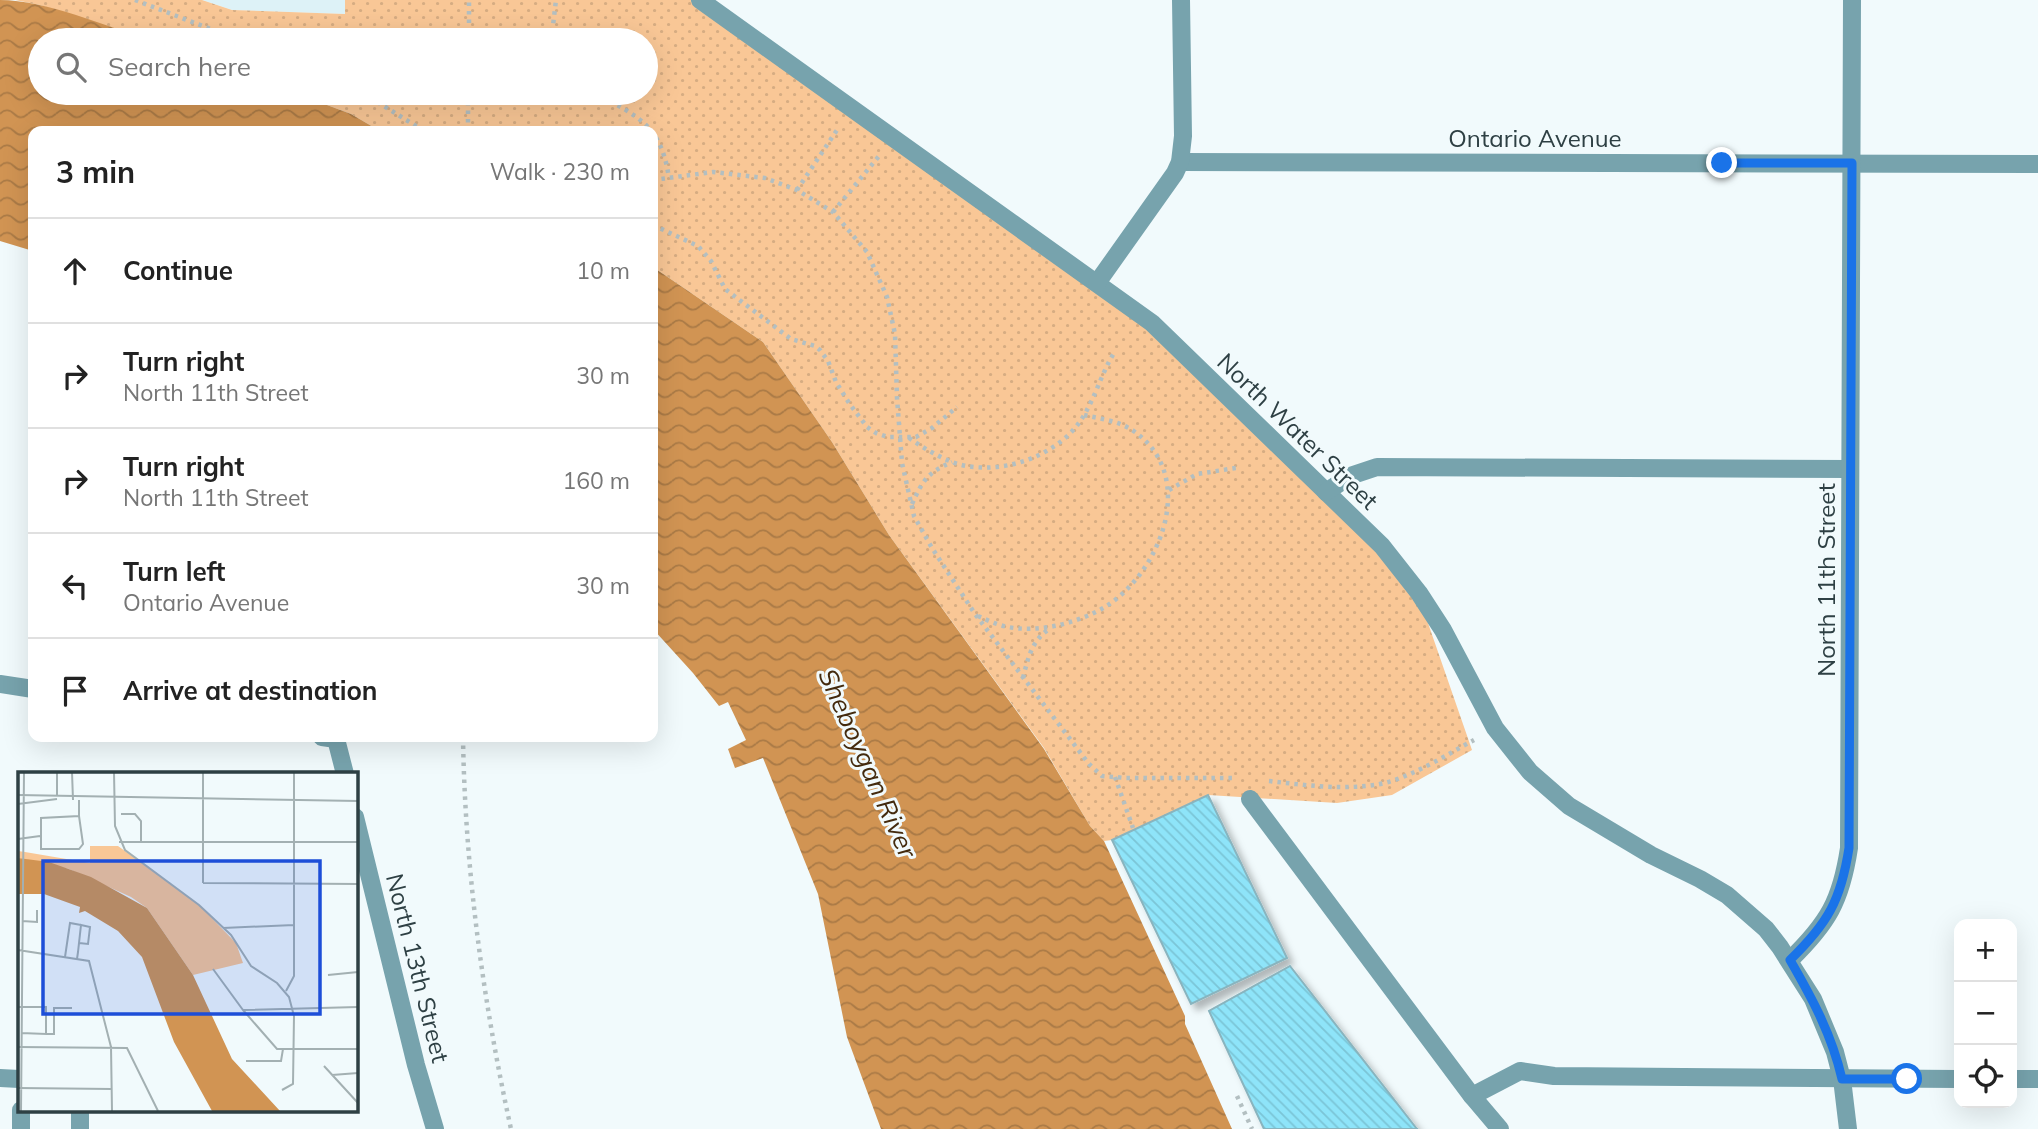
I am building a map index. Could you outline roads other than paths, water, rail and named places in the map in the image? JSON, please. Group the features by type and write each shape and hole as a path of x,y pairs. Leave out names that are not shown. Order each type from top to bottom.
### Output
{"street":[{"name":"North Water Street","path":"700,0 1152,323 1382,547 1419,593 1443,630 1495,729 1530,772 1569,806 1651,855 1685,870 1727,895 1766,929 1790,960"},
{"path":"1097,283 1180,162 1183,136 1181,0"},
{"name":"North 11th Street","path":"1790,960 1812,938 1832,911 1844,880 1849,848 1852,0"},
{"name":"Ontario Avenue","path":"1180,162 2038,164"},
{"path":"1326,492 1350,476 1377,467 1850,469"},
{"path":"0,684 28,688"},
{"path":"331,742 344,772"},
{"path":"1250,799 1472,1096 1500,1129"},
{"name":"North 13th Street","path":"357,825 416,1065 435,1129"},
{"path":"1790,960 1813,999 1836,1052 1848,1129"},
{"path":"1472,1096 1520,1071 1554,1076 1954,1079"},
{"path":"0,1078 18,1079"},
{"path":"2017,1079 2038,1079"}],"water":[{"path":"0,0 36,4 115,28 28,28 28,105 327,105 351,114 371,126 28,126 28,249 0,241"},
{"name":"Sheboygan River","path":"658,270 763,342 832,442 889,535 1044,749 1090,826 1104,841 1185,1016 1185,1024 1232,1129 881,1129 847,1037 818,894 763,758 735,768 728,749 746,740 728,702 719,706 658,634"}]}
